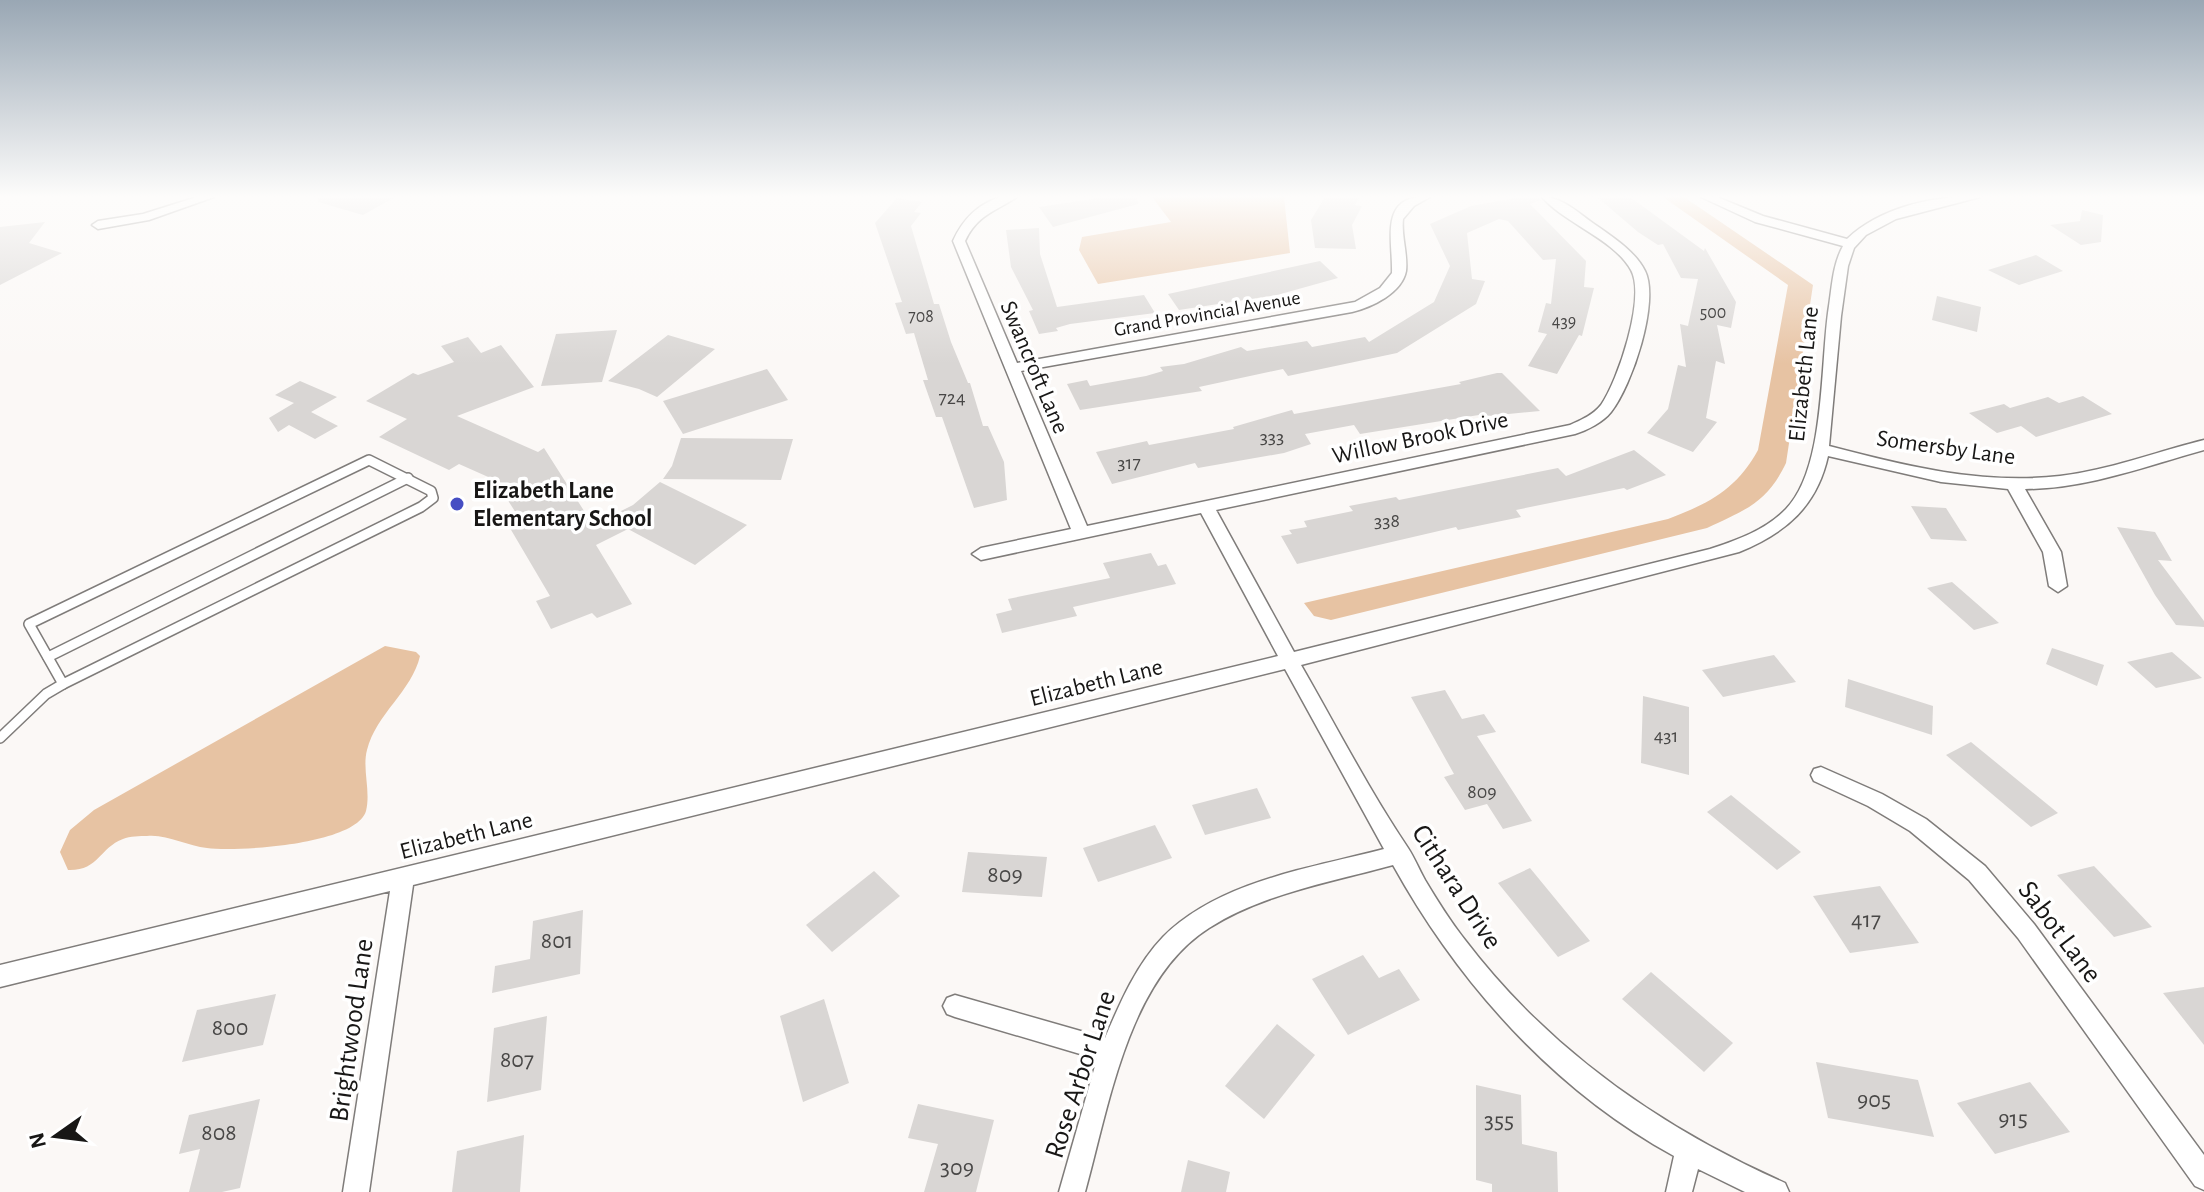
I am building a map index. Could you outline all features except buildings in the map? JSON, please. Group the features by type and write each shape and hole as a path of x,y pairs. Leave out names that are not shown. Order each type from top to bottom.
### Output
{"street":[{"name":"Swancroft Lane","path":"961,253 1081,533"},
{"name":"Grand Provincial Avenue","path":"1012,368 1352,308 1378,298 1399,273 1399,253"},
{"name":"Willow Brook Drive","path":"981,554 1575,429 1593,421 1609,405 1619,382 1642,305 1643,284 1638,269 1621,253"},
{"name":"Elizabeth Lane","path":"0,976 1289,660 1737,546 1772,528 1799,505 1817,468 1822,449 1836,305 1848,253"},
{"name":"Somersby Lane","path":"1822,449 1920,472 2013,483 2086,476 2204,445"},
{"path":"2013,483 2052,552 2058,586"},
{"name":"Cithara Drive","path":"1206,506 1289,660 1442,928 1491,988 1528,1028 1585,1078 1689,1150 1743,1179 1776,1192"},
{"name":"Sabot Lane","path":"1821,775 1875,800 1918,825 1977,873 2026,931 2204,1177"},
{"name":"Rose Arbor Lane","path":"1072,1192 1128,1008 1144,978 1167,950 1197,923 1237,902 1400,854"},
{"name":"Brightwood Lane","path":"356,1192 403,877"},
{"path":"955,1006 1075,1039 1113,1053"},
{"path":"1679,1192 1689,1150"}],"lane":[{"path":"0,738 35,704 63,684 433,498 431,491 369,460 29,624 63,684"},
{"path":"48,657 408,478"}],"shaded area":[{"path":"1080,253 1290,253 1290,253 1098,284"},
{"path":"1742,253 1766,253 1813,285 1786,463 1771,488 1754,504 1707,528 1331,620 1314,616 1304,603 1668,519 1720,494 1741,475 1758,450 1788,285"},
{"path":"385,646 416,652 420,656 410,680 378,725 367,750 366,811 357,823 319,839 243,849 207,848 154,836 132,837 115,843 86,867 68,870 60,852 70,830 94,810"}],"place":[{"name":"Elizabeth Lane Elementary School","path":"457,504"}]}
